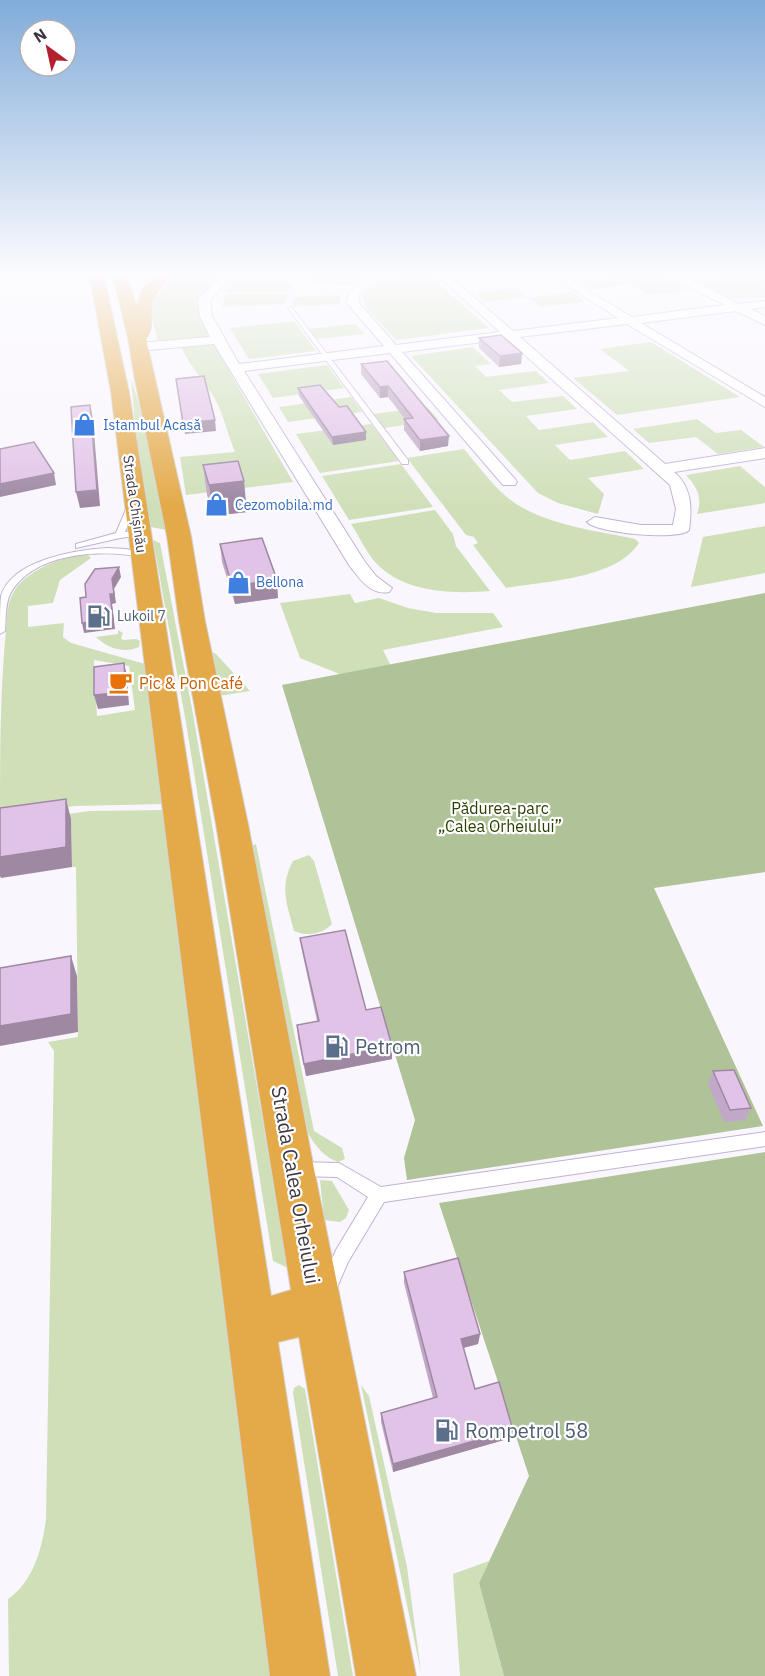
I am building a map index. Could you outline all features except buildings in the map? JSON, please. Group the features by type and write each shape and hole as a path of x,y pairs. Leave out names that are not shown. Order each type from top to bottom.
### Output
{"highway":[{"name":"Strada Chișinău","path":"112,350 120,393 134,498 134,541 164,702 252,1325"},
{"name":"Strada Chișinău","path":"140,350 179,536 207,694"},
{"path":"134,541 179,536"},
{"name":"Strada Calea Orheiului","path":"207,694 386,1676"},
{"path":"300,1676 252,1325 318,1307"}],"street":[{"path":"225,350 358,566 370,579 383,588"},
{"path":"237,368 384,350"},
{"path":"394,350 509,482"},
{"path":"526,350 678,483 682,493 684,509 681,530 641,530 595,522"},
{"path":"678,350 765,403"},
{"path":"662,469 765,453"}],"lane":[{"path":"320,350 405,462"},
{"path":"0,588 21,568 37,560 134,541"},
{"path":"0,631 2,609 7,592 20,578 36,567 67,555 95,550 127,550 134,541"},
{"path":"292,1169 339,1170 379,1195 765,1139"},
{"path":"318,1307 342,1256 379,1195"}],"green space":[{"path":"183,350 217,350 293,482 186,495 180,457 235,452 214,398"},
{"path":"244,350 316,351 249,359"},
{"path":"451,350 476,350 491,364 475,366 486,377 536,371 549,383 499,390 512,402 563,396 577,409 526,416 539,430 593,422 608,437 555,445 570,460 625,451 644,469 588,478 604,494 598,514 558,503 538,493 411,356"},
{"path":"602,350 664,350 740,397 617,415 573,378 629,371"},
{"path":"327,365 344,388 273,398 258,374"},
{"path":"131,379 144,419 167,530 151,527 138,456"},
{"path":"351,397 362,412 288,422 279,407"},
{"path":"427,407 439,420 384,428 373,414"},
{"path":"697,419 716,433 741,430 764,447 718,454 696,437 649,443 633,429"},
{"path":"371,424 399,461 320,473 296,434"},
{"path":"464,449 508,498 536,515 586,529 635,539 639,543 628,555 597,571 560,580 506,588 473,545 478,543 474,537 466,535 407,458"},
{"path":"401,464 433,507 349,520 322,476"},
{"path":"740,466 765,487 765,503 697,514 698,493 686,475"},
{"path":"435,510 453,534 456,546 490,591 445,591 414,586 400,580 387,573 376,563 351,524"},
{"path":"765,526 765,573 691,587 703,537"},
{"path":"153,540 160,543 193,714 288,1268 273,1261 186,723"},
{"path":"88,555 91,558 60,580 53,603 28,606 28,627 64,623 63,637 71,643 145,664 166,804 74,806 0,819 1,700 10,602 19,585 35,571 56,561","holes":["94,660 129,666 135,710 97,716"]},
{"name":"Pădurea-parc „Calea Orheiului”","path":"765,593 765,872 654,888 763,1126 407,1180 404,1158 415,1120 282,685"},
{"path":"350,594 355,603 379,598 408,608 436,613 493,613 503,627 383,650 391,666 342,675 300,658 280,603"},
{"path":"118,630 123,633 121,638 123,640 140,641 139,647 128,650 116,649 96,637 118,634"},
{"path":"210,651 216,654 250,691 219,696"},
{"path":"165,810 276,1676 9,1676 8,1599 24,1583 35,1563 46,1519 54,1051 48,1042 78,1037 78,1032 76,867 72,867 71,819 0,824 89,811"},
{"path":"256,844 314,1131 342,1148 345,1159 338,1162 320,1150 308,1133 250,846"},
{"path":"309,855 314,861 332,924 324,930 309,934 294,931 285,887 293,861"},
{"path":"765,1152 765,1676 504,1676 479,1583 529,1476 439,1203"},
{"path":"320,1180 332,1181 349,1210 346,1218 340,1222 324,1220"},
{"path":"299,1385 305,1389 353,1676 338,1676 293,1393 294,1388"},
{"path":"361,1385 369,1396 407,1567 421,1672"},
{"path":"489,1561 479,1583 504,1676 460,1676 453,1574"}],"place":[{"name":"Istambul Acasă","path":"85,425"},
{"name":"Cezomobila.md","path":"217,505"},
{"name":"Bellona","path":"238,582"},
{"name":"Lukoil 7","path":"99,616"},
{"name":"Pic & Pon Café","path":"121,683"},
{"name":"Petrom","path":"337,1046"},
{"name":"Rompetrol 58","path":"447,1430"}]}
